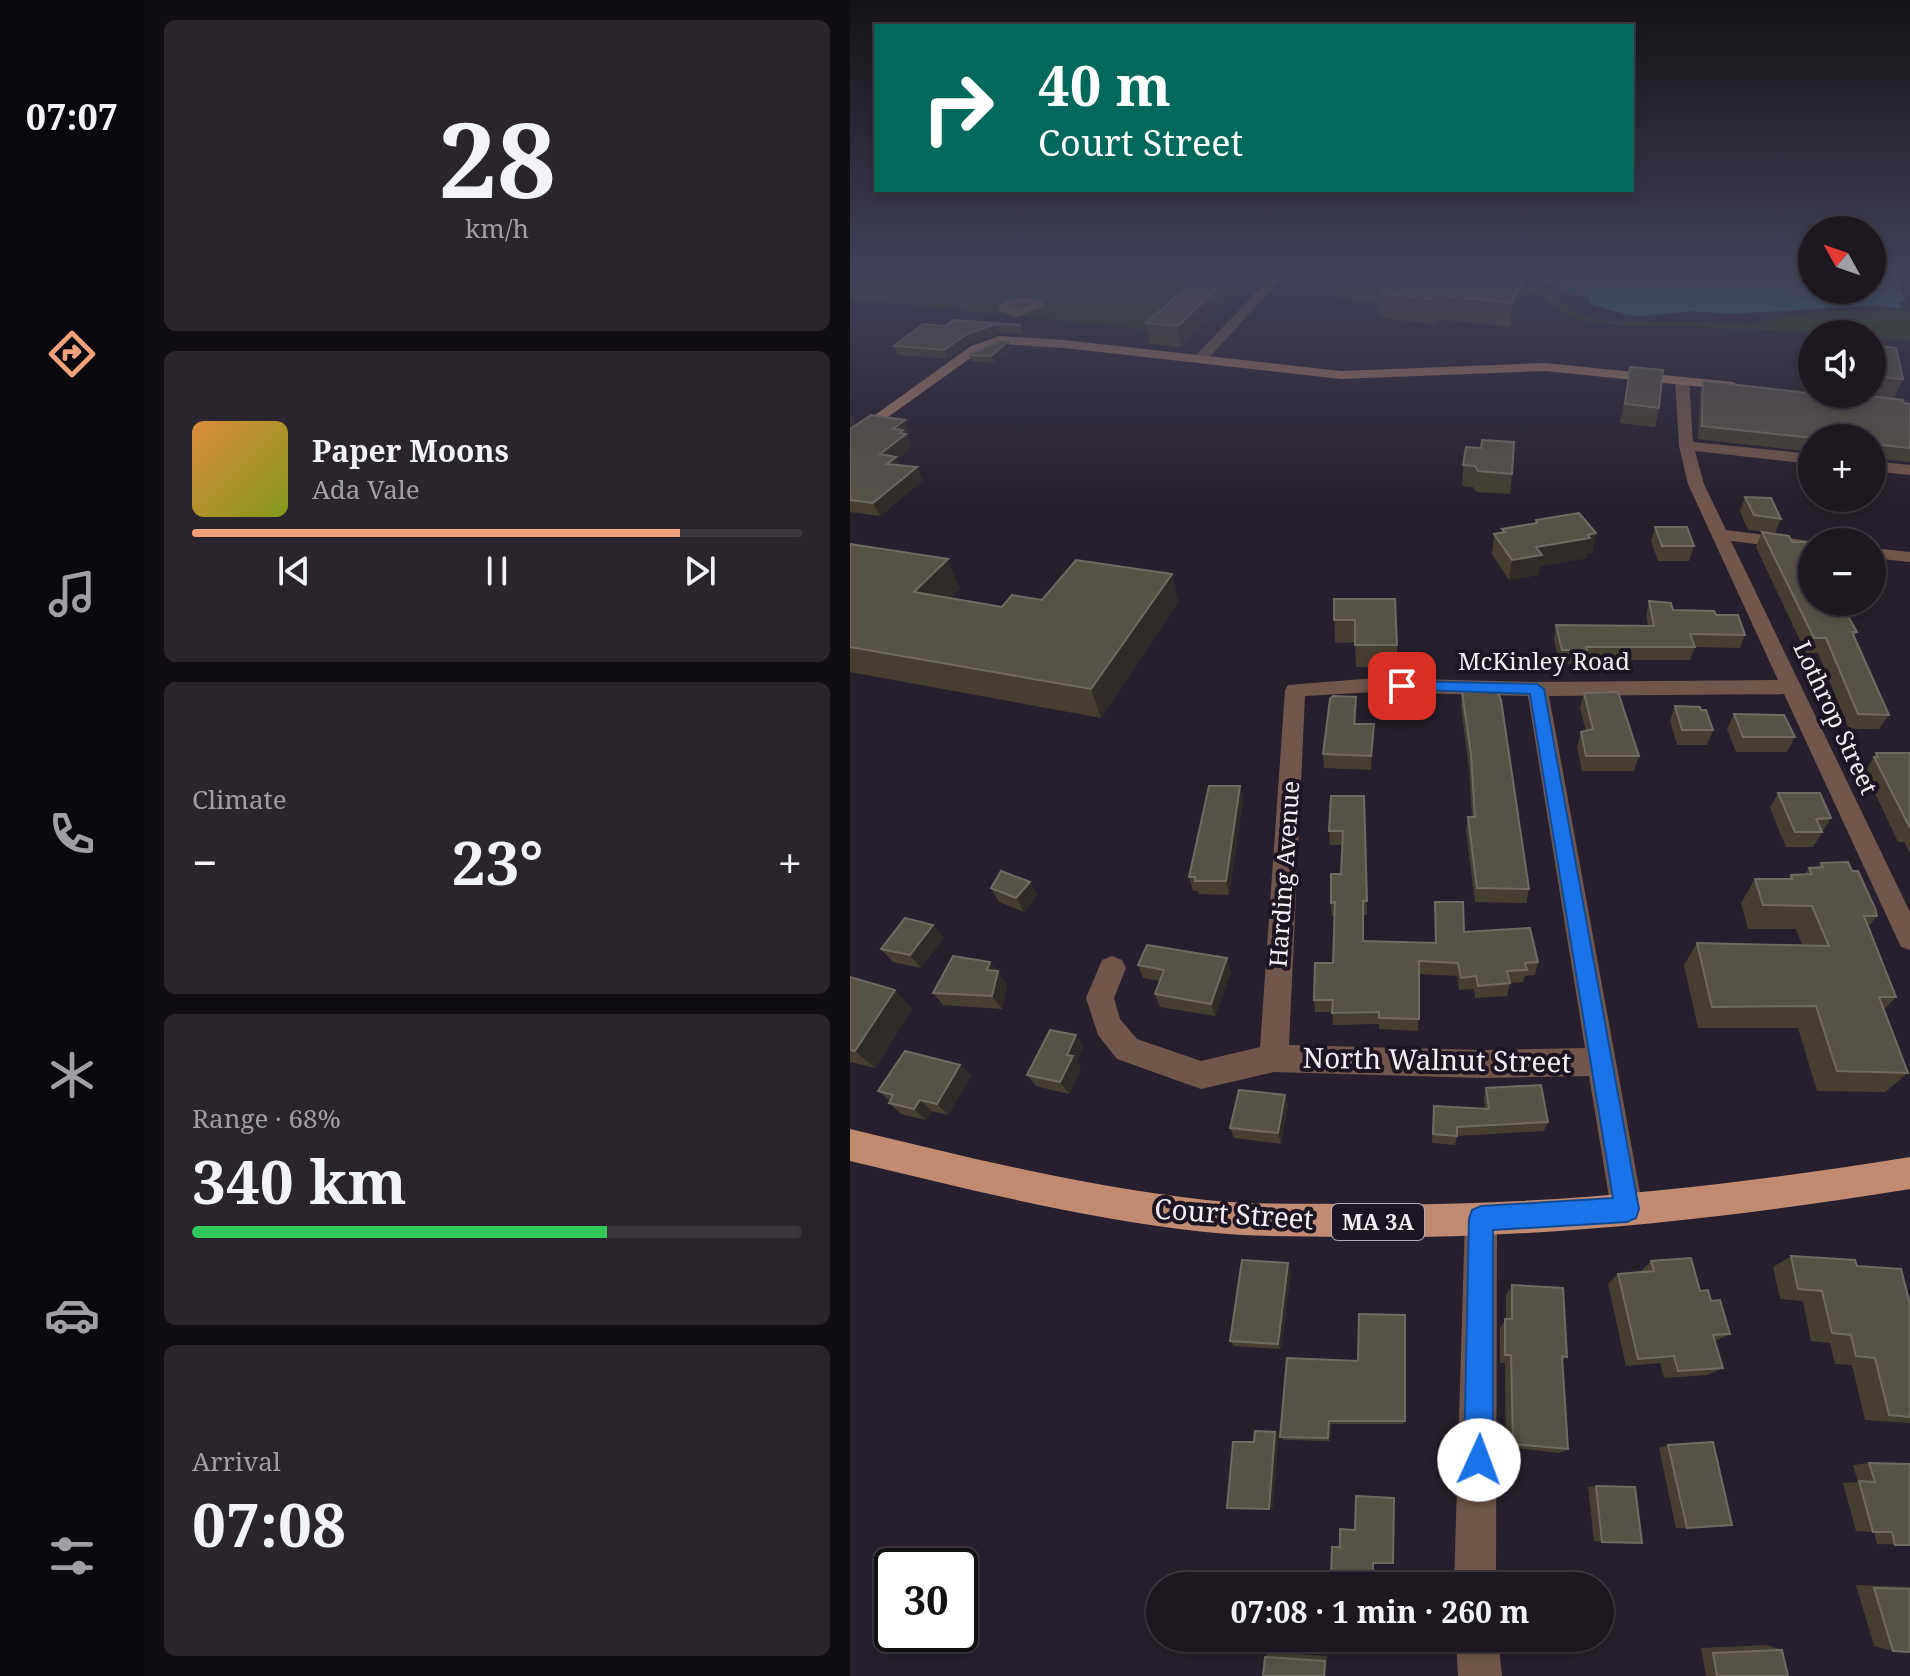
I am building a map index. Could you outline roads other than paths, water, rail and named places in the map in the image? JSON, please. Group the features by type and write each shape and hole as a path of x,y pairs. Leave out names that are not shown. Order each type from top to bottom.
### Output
{"main road":[{"path":"850,440 977,348"},
{"path":"1086,348 1341,375 1545,367 1746,387"},
{"name":"Court Street","path":"850,1145 1001,1181 1116,1204 1208,1216 1384,1222 1481,1219 1781,1195 1910,1173"}],"street":[{"path":"1200,359 1210,348"},
{"name":"Lothrop Street","path":"1682,380 1686,446 1696,484 1910,939"},
{"path":"1686,446 1798,458"},
{"path":"1886,467 1910,470"},
{"path":"1720,534 1798,544"},
{"path":"1886,554 1910,557"},
{"name":"McKinley Road","path":"1295,690 1375,685 1537,689 1792,687"},
{"path":"1537,689 1627,1209"},
{"name":"Harding Avenue","path":"1274,1058 1295,690"},
{"name":"North Walnut Street","path":"1112,968 1100,998 1108,1026 1127,1049 1201,1075 1274,1058 1481,1064 1600,1062"},
{"path":"1475,1572 1481,1219"},
{"path":"1478,1652 1480,1676"}]}
